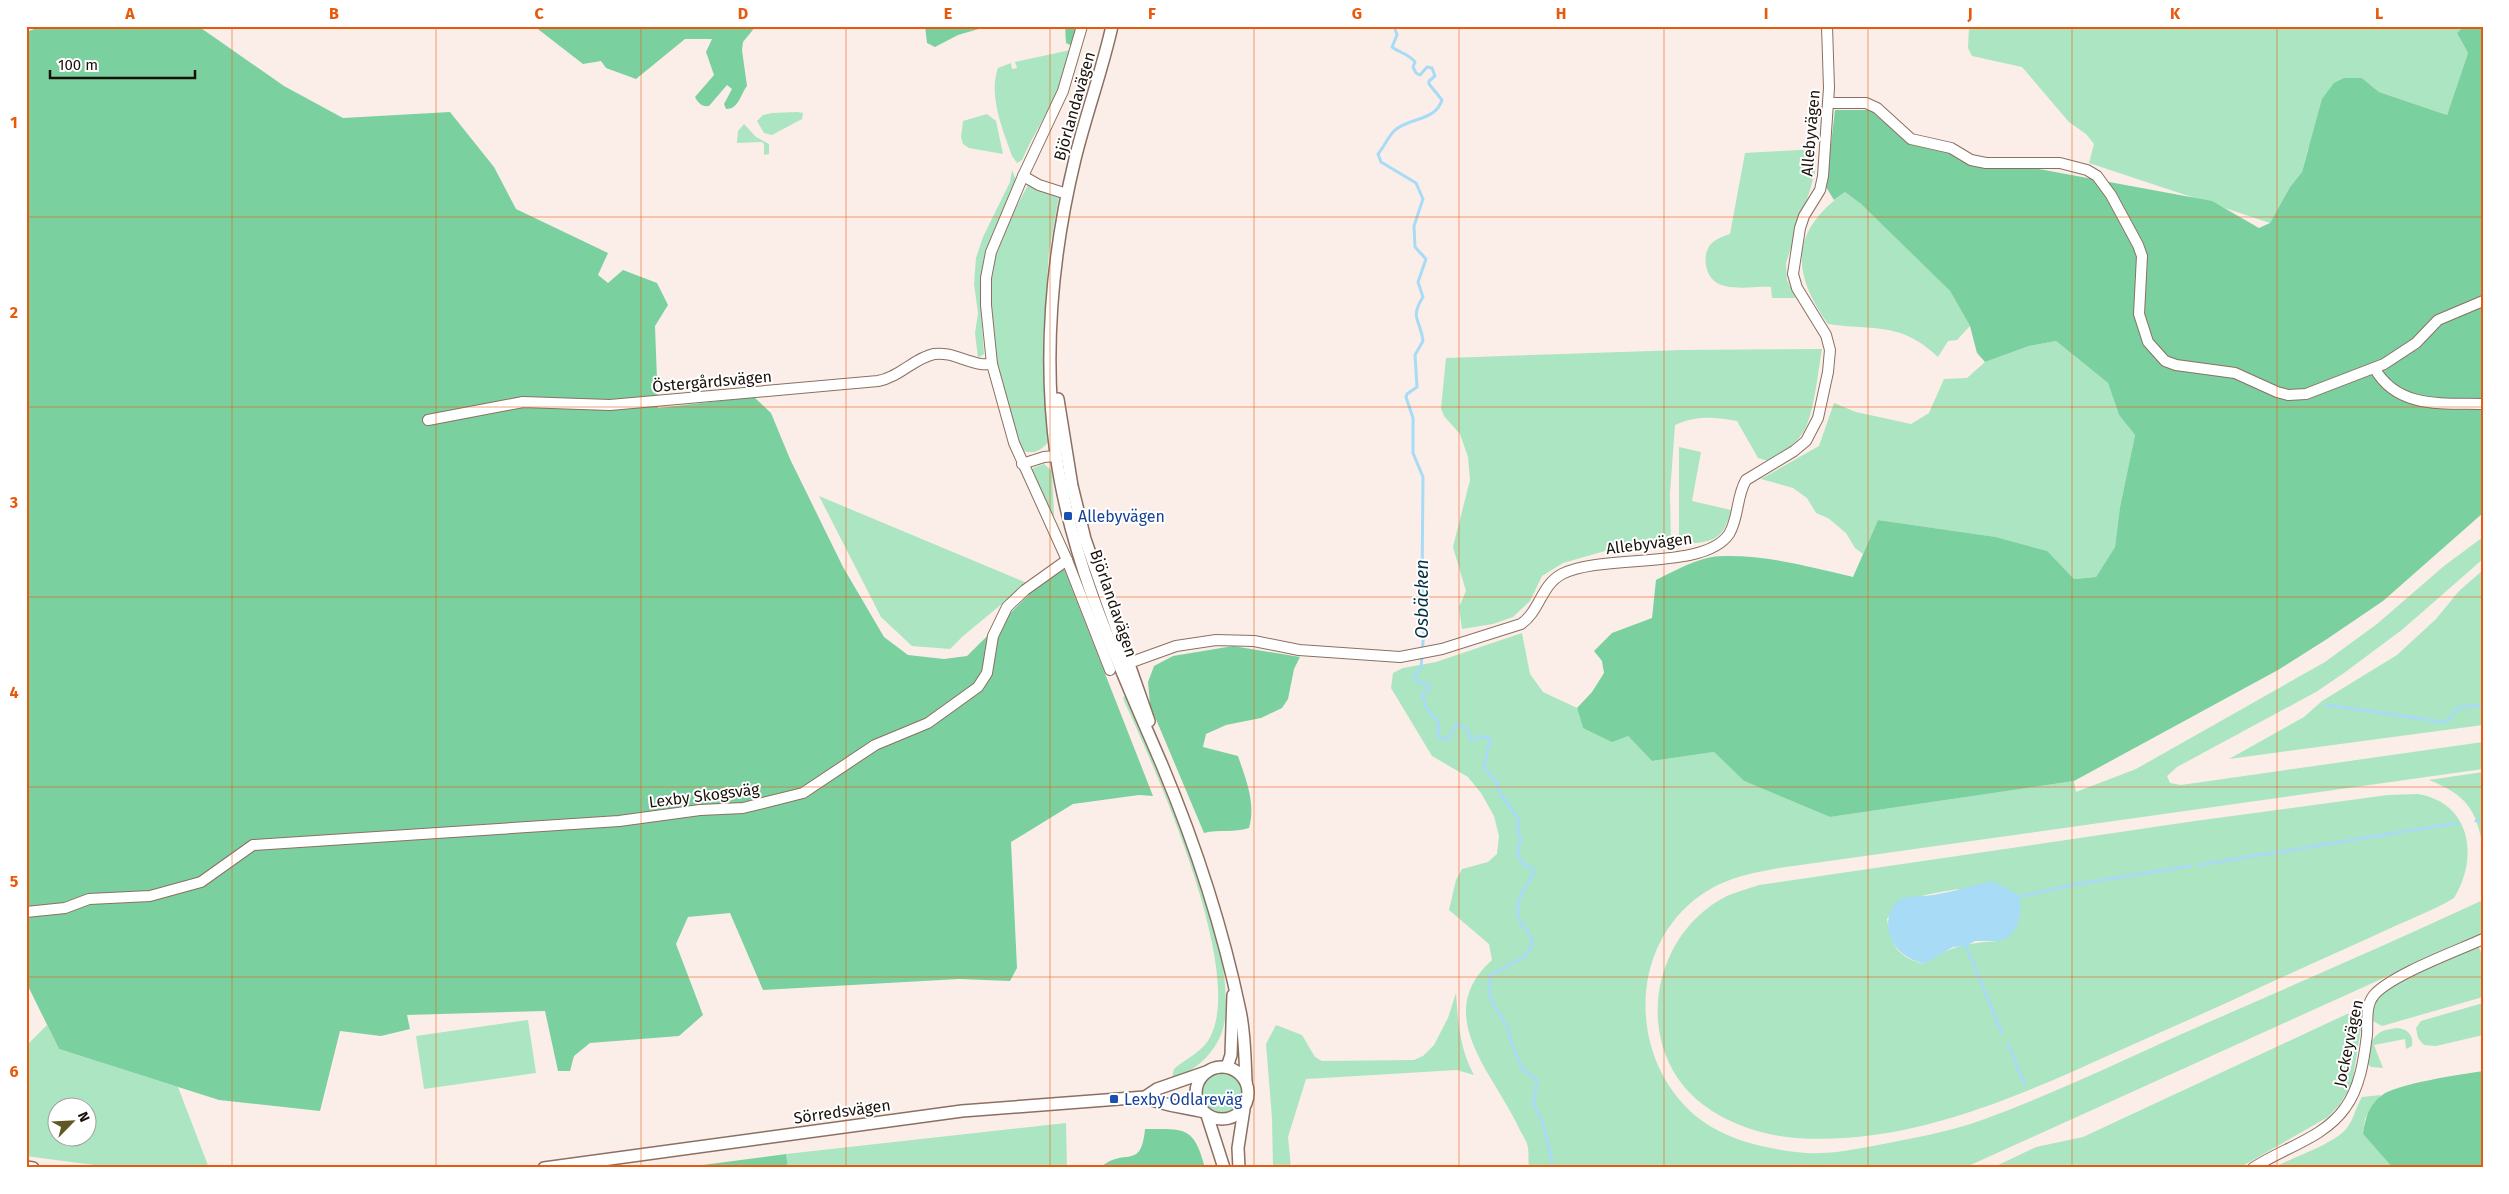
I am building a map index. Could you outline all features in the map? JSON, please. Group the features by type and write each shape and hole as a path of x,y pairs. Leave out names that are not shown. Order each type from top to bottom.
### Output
{"street":[{"name":"Björlandavägen","path":"1022,464 1005,417 992,364 986,305 988,268 995,240 1063,91 1082,26"},
{"name":"Björlandavägen","path":"1112,26 1067,194 1054,278 1051,356 1052,421 1061,455 1068,516 1079,554 1119,667 1161,764 1214,903 1242,1019 1246,1082"},
{"name":"Allebyvägen","path":"1119,667 1176,646 1216,640 1254,641 1299,650 1374,657 1411,656 1429,653 1522,624 1531,615 1550,584 1568,572 1623,561 1691,555 1718,544 1729,534 1734,523 1746,480 1794,451 1810,435 1822,404 1830,350 1822,326 1797,288 1793,267 1800,228 1822,183 1828,102 1827,26"},
{"path":"1828,102 1866,103 1877,108 1911,139 1951,148 1971,160 1986,163 2060,163 2087,170 2097,176 2111,195 2138,244 2143,266 2141,322 2148,342 2165,361 2202,370 2244,375 2288,395 2306,394 2375,369 2416,343 2438,320 2483,301"},
{"path":"1023,176 1039,185 1067,194"},
{"name":"Östergårdsvägen","path":"428,420 523,402 610,405 878,381 895,376 918,360 936,354 951,354 982,364 992,364"},
{"path":"2375,369 2384,383 2399,394 2412,400 2424,403 2483,404"},
{"path":"1061,455 1022,464 1067,560"},
{"name":"Björlandavägen","path":"1067,560 1090,619 1119,667"},
{"name":"Lexby Skogsväg","path":"26,912 65,908 89,899 150,896 201,882 253,845 619,820 700,810 743,808 803,793 875,745 928,723 978,687 986,676 993,636 1007,608 1025,590 1067,560"},
{"name":"Jockeyvägen","path":"2253,1168 2323,1129 2346,1107 2360,1075 2368,1006 2373,996 2382,987 2483,939"},
{"name":"Björlandavägen","path":"1227,1068 1231,1055 1233,985"},
{"path":"1224,1168 1206,1114 1198,1104 1196,1094 1198,1084 1206,1072 1216,1068 1227,1068 1236,1071 1246,1082 1249,1097 1244,1109 1238,1141 1238,1168"},
{"name":"Sörredsvägen","path":"544,1168 962,1111 1145,1097 1157,1089 1206,1072"},
{"name":"Sörredsvägen","path":"1145,1097 1158,1104 1176,1105 1206,1114"},
{"path":"1206,1114 1224,1120 1236,1116 1244,1109"},
{"path":"26,1167 33,1168"}],"green space":[{"path":"43,26 198,26 284,86 343,118 450,112 494,167 516,209 608,253 598,275 608,283 623,270 657,283 668,305 655,326 658,408 754,397 771,413 790,459 843,567 884,637 908,655 944,659 967,656 1056,568 1064,569 1153,796 1139,795 1073,804 1011,842 1017,968 1010,981 959,979 763,990 730,913 688,917 676,944 703,1015 679,1036 590,1043 574,1056 570,1071 558,1071 545,1011 407,1015 410,1029 381,1036 340,1031 320,1111 219,1100 59,1049 26,982 26,32"},
{"path":"534,26 756,26 743,42 742,50 747,86 737,104 726,109 724,104 732,89 727,85 709,106 700,104 695,97 714,75 706,52 712,39 685,39 636,79 606,68 601,61 583,64"},
{"path":"925,26 989,26 958,35 935,47 927,43"},
{"path":"1065,26 1078,26 1075,42 1070,45 1066,43"},
{"path":"1969,26 2464,26 2457,33 2468,53 2447,115 2379,92 2362,78 2308,149 2302,172 2290,187 2270,223 2089,163 2094,144 2086,134 2069,122 2022,67 1972,56 1968,48"},
{"path":"2464,26 2483,29 2483,513 2383,601 2278,670 2074,781 1830,817 1744,781 1714,752 1652,761 1628,736 1612,742 1583,728 1577,708 1592,692 1604,673 1602,661 1594,651 1612,633 1652,618 1656,580 1697,561 1724,556 1756,557 1789,562 1853,577 1878,520 1996,537 2047,551 2074,579 2096,577 2115,547 2120,507 2135,435 2119,415 2108,383 2056,341 2029,346 1985,362 1977,353 1970,326 1950,291 1861,204 1845,192 1834,200 1826,187 1835,110 1870,110 1909,143 1930,149 2212,201 2259,228 2270,223 2290,187 2302,172 2322,99 2334,83 2344,78 2362,78 2379,92 2447,115 2468,53 2457,33"},
{"path":"1075,49 1058,92 1022,160 1017,163 1012,156 998,113 995,79 998,68 1011,63 1012,69 1017,68 1015,62"},
{"path":"803,113 802,119 772,135 764,133 757,121 763,115"},
{"path":"987,114 996,121 1003,154 969,148 963,144 961,137 963,121"},
{"path":"744,124 756,137 769,144 769,154 764,155 764,144 762,142 737,143 738,131"},
{"path":"1816,149 1815,172 1786,263 1787,280 1796,298 1772,298 1771,287 1736,288 1717,283 1713,280 1707,271 1706,255 1712,243 1730,234 1745,153"},
{"path":"1012,170 1016,180 984,257 981,310 984,354 978,358 975,333 978,313 974,284 976,258 983,237 1010,182"},
{"path":"1028,185 1059,196 1049,252 1043,336 1048,442 1040,450 1033,452 1022,450 1006,407 994,360 989,312 993,266 999,245"},
{"path":"1845,192 1861,204 1950,291 1970,326 1957,340 1948,341 1938,357 1911,338 1899,333 1873,328 1828,324 1816,305 1807,287 1802,253 1806,238 1814,222 1827,207"},
{"path":"2056,341 2108,383 2119,415 2135,435 2120,507 2115,547 2096,577 2074,579 2046,551 1996,537 1878,520 1863,554 1855,548 1846,533 1828,518 1816,513 1807,498 1793,488 1761,479 1819,446 1834,403 1856,412 1911,424 1929,413 1944,379 1967,378 1985,362 2029,346"},
{"path":"1822,349 1813,406 1806,427 1795,442 1768,461 1758,458 1737,421 1698,418 1675,425 1670,493 1671,547 1619,547 1563,563 1542,576 1530,601 1513,617 1493,624 1462,629 1459,607 1466,591 1453,547 1470,480 1468,457 1460,434 1444,416 1441,408 1446,358 1681,350"},
{"path":"1679,447 1701,452 1692,501 1731,510 1724,529 1719,535 1707,541 1679,544"},
{"path":"1044,464 1052,471 1054,515 1048,517 1031,473 1033,468"},
{"path":"819,496 1027,583 950,649 912,646 881,617"},
{"path":"2483,537 2483,559 2403,629 2316,692 2177,767 2167,776 2170,783 2181,785 2483,742 2483,769 1779,868 1739,877 1720,884 1701,895 1676,918 1659,945 1649,975 1646,1007 1649,1039 1660,1070 1677,1097 1711,1127 1734,1138 1771,1148 1806,1153 1827,1153 1868,1147 1944,1131 2008,1110 2483,900 2483,933 1964,1168 1529,1168 1526,1142 1482,1063 1472,1042 1467,1021 1467,1001 1475,980 1492,960 1489,944 1449,910 1456,880 1462,869 1488,862 1497,854 1499,836 1494,816 1481,793 1468,777 1432,756 1391,688 1393,673 1403,668 1436,662 1522,633 1530,674 1543,692 1577,708 1583,728 1628,736 1652,761 1714,752 1744,781 1830,817 2074,781 2076,792 2136,769 2325,662 2377,624 2444,566"},
{"path":"2483,570 2483,725 2229,759 2304,717 2322,701 2397,655 2436,619 2459,591"},
{"path":"1233,646 1300,657 1294,669 1288,699 1282,708 1261,718 1226,725 1206,734 1203,747 1238,756 1251,801 1251,819 1249,828 1204,833 1150,705 1148,682 1154,666 1173,656"},
{"path":"1126,696 1191,856 1214,926 1224,974 1225,1019 1219,1039 1214,1048 1199,1064 1182,1075 1172,1078 1174,1069 1201,1049 1212,1033 1218,1002 1215,962 1206,916 1191,867 1174,818 1124,701 1123,697"},
{"path":"2483,772 2483,849 2477,823 2468,805 2452,791 2429,780"},
{"path":"2418,794 2436,799 2450,808 2459,820 2465,834 2468,849 2462,882 2454,898 2210,1011 2040,1086 1961,1115 1879,1134 1838,1138 1796,1138 1767,1133 1724,1118 1699,1101 1688,1091 1672,1068 1662,1043 1658,1016 1660,989 1667,963 1679,939 1696,918 1718,901 1738,892 1759,885 2195,821 2388,795","holes":["1958,889 1998,941 1959,946 1942,953 1924,964 1901,954 1893,943 1887,919 1894,911 1910,900 1929,894"]},
{"path":"2478,946 2483,956 2481,981 2483,997 2382,1026 2371,1020 2376,997 2404,978"},
{"path":"1456,993 1463,1046 1474,1075 1457,1070 1306,1079 1288,1137 1291,1168 1273,1168 1272,1118 1266,1044 1276,1025 1302,1035 1315,1057 1322,1061 1414,1060 1423,1056 1434,1045 1448,1018"},
{"path":"2483,1003 2483,1035 2436,1046 2424,1045 2418,1038 2416,1028 2421,1021"},
{"path":"2347,1014 2358,1015 2361,1028 2352,1085 2340,1104 2328,1117 2239,1168 1992,1168 2036,1147 2083,1137"},
{"path":"528,1020 536,1073 424,1089 416,1036"},
{"path":"47,1025 59,1049 178,1087 209,1168 116,1168 26,1156 26,1046"},
{"path":"2398,1028 2410,1034 2412,1046 2406,1049 2405,1039 2374,1045 2383,1068 2371,1067 2367,1063 2374,1038 2383,1031"},
{"path":"1222,1071 1234,1075 1240,1081 1244,1093 1240,1105 1234,1111 1222,1115 1210,1111 1204,1105 1200,1093 1204,1081 1210,1075"},
{"path":"2483,1071 2483,1168 2393,1168 2363,1134 2366,1118 2371,1108 2381,1096 2388,1092 2429,1080"},
{"path":"2381,1095 2365,1119 2363,1134 2393,1168 2273,1168 2340,1135 2349,1125 2362,1097"},
{"path":"1066,1123 1067,1168 788,1168 786,1154"},
{"path":"1145,1129 1169,1129 1186,1132 1196,1144 1205,1168 1100,1168 1109,1162 1130,1156 1140,1150"},
{"path":"786,1154 788,1168 679,1168"}],"water":[{"path":"1992,881 2017,894 2021,905 2018,925 2009,937 1998,941 1975,941 1966,946 1953,947 1924,964 1913,960 1899,951 1890,936 1888,927 1890,913 1898,901 1907,897 1941,894"}],"waterway":[{"name":"Osbäcken","path":"1394,26 1397,35 1392,47 1413,59 1415,62 1413,67 1416,73 1420,75 1427,67 1432,68 1435,76 1429,81 1429,84 1442,100 1434,112 1406,123 1394,131 1378,154 1381,162 1416,183 1423,199 1414,226 1415,247 1426,259 1418,282 1423,297 1416,315 1423,341 1415,355 1417,387 1407,394 1406,397 1413,418 1413,453 1423,477 1422,585 1426,603 1421,668 1414,677 1418,682 1430,685 1429,690 1422,694 1429,712 1438,721 1438,735 1441,739 1449,738 1456,725 1459,724 1468,731 1471,741 1481,736 1490,739 1484,768 1498,783 1497,786 1501,795 1519,819 1517,829 1521,841 1518,849 1519,857 1523,864 1533,869 1534,873 1521,895 1517,909 1519,919 1530,936 1532,946 1524,957 1491,975 1489,988 1491,1000 1508,1028 1511,1043 1523,1070 1537,1080 1534,1104 1543,1124 1552,1162 1550,1168"},
{"path":"2326,705 2443,722 2449,720 2457,708 2483,705"},
{"path":"2476,821 2483,820"},
{"path":"2199,865 2457,823"},
{"path":"2018,897 2077,884 2190,866"},
{"path":"1966,946 2002,1033"},
{"path":"2008,1044 2025,1085"}],"place":[{"name":"Allebyvägen","path":"1068,516"},
{"name":"Lexby Odlareväg","path":"1114,1099"}]}
